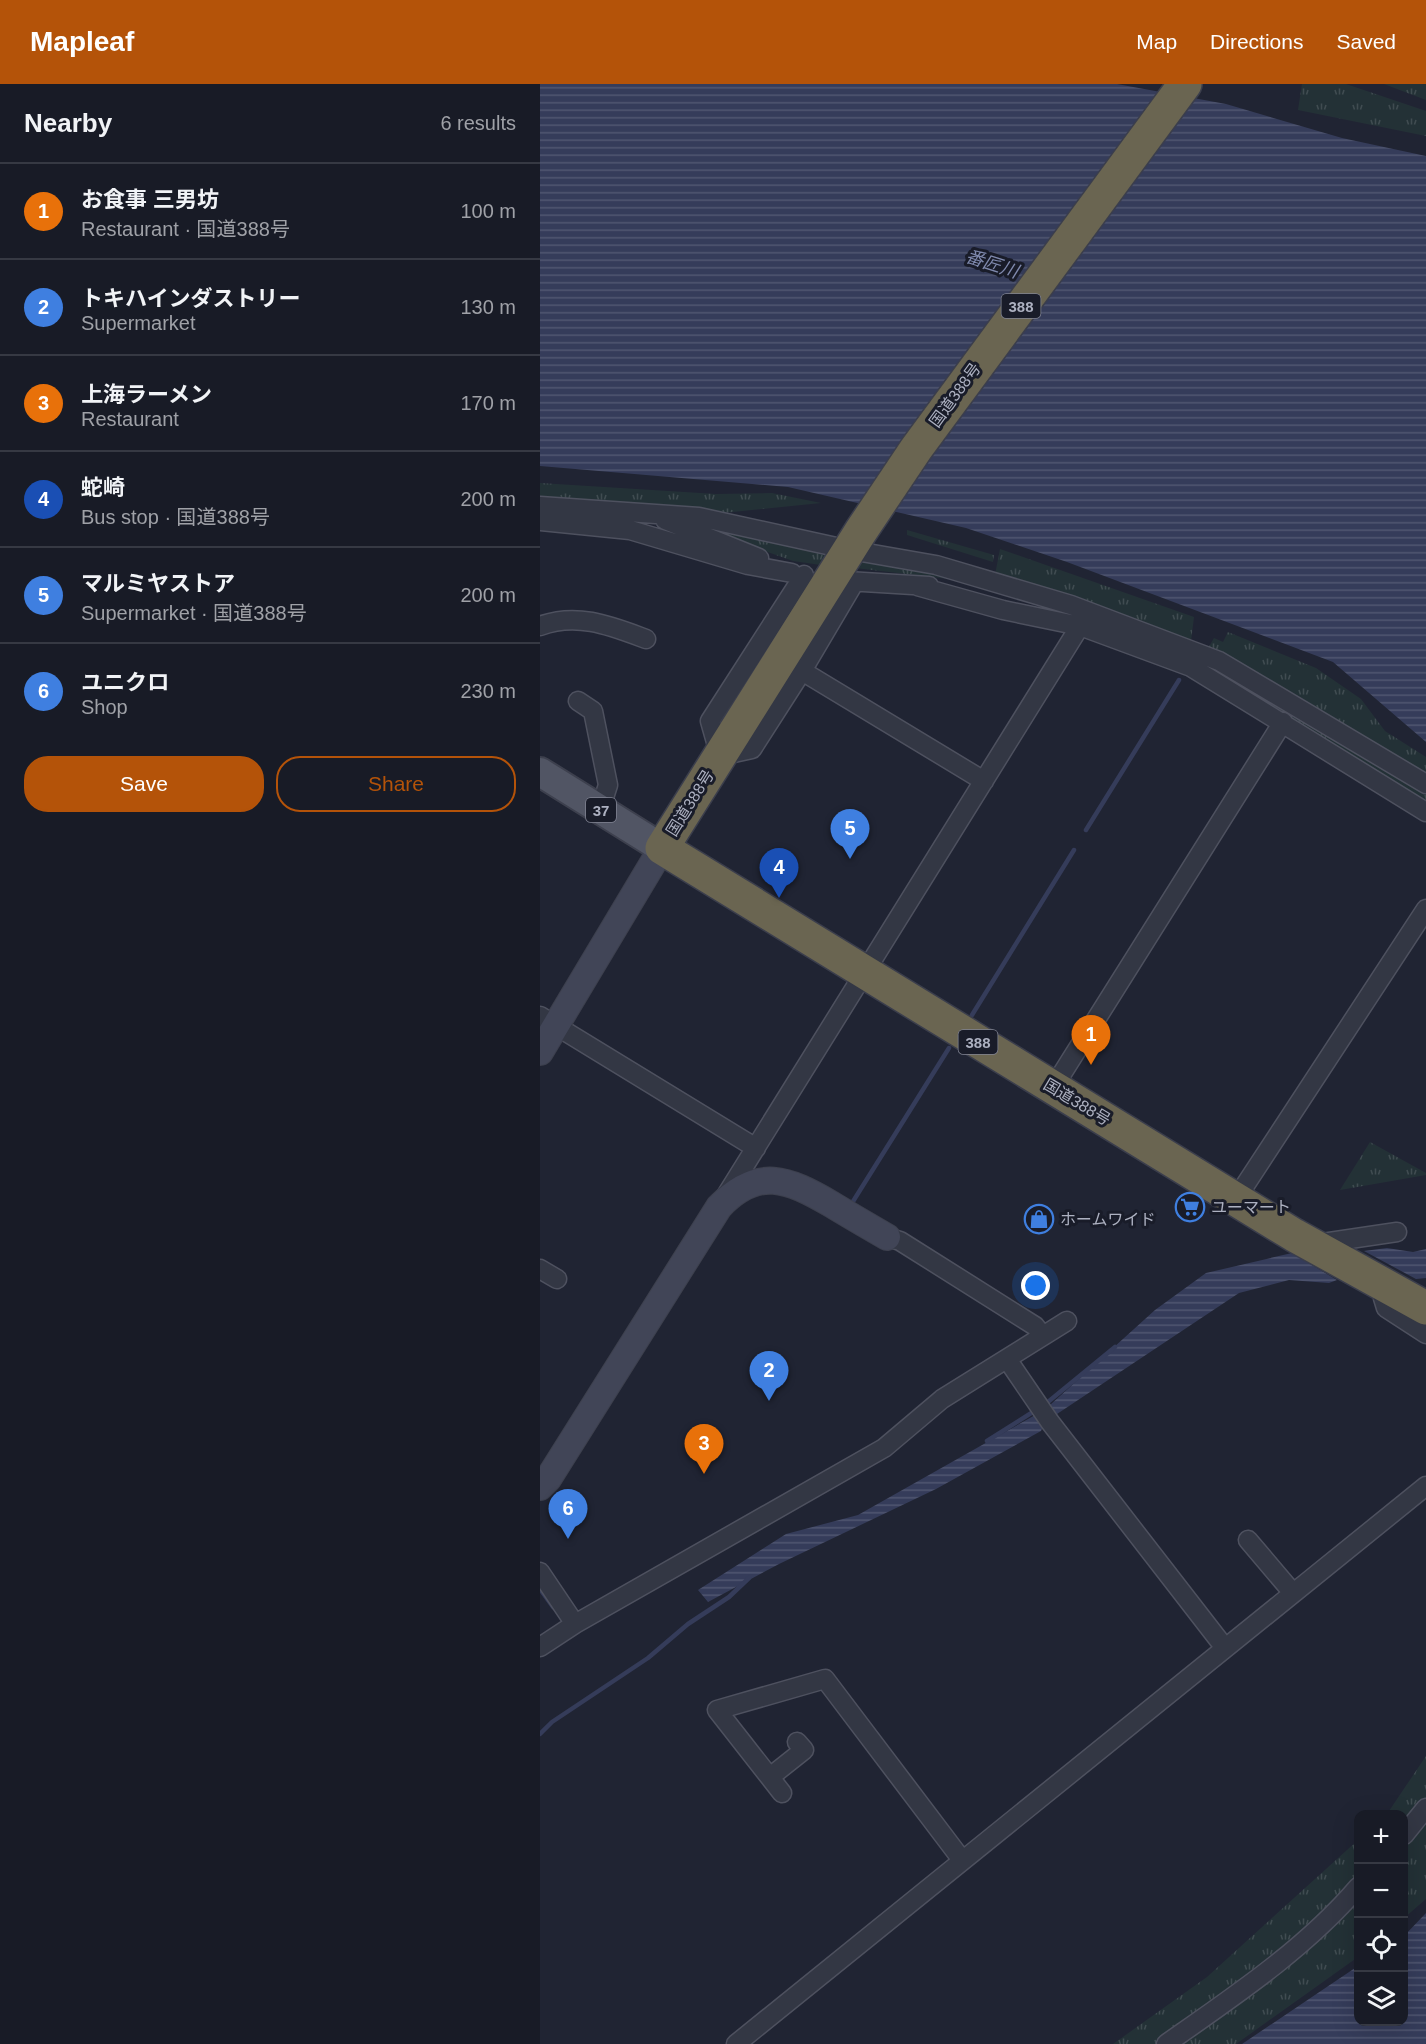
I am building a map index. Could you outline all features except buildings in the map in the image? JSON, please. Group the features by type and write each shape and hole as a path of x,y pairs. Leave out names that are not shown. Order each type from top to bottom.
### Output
{"highway":[{"name":"国道388号","path":"1185,84 966,380 853,561 720,756 662,848 1236,1199 1426,1308"}],"main road":[{"name":"37","path":"540,772 662,848"}],"street":[{"path":"540,506 699,517 853,561 917,586 1003,610 1080,626 1191,667 1426,812"},
{"path":"647,513 804,574"},
{"path":"540,521 630,530 748,566 804,574"},
{"path":"853,561 936,566 1071,605 1219,661 1426,784"},
{"path":"804,574 710,721 720,756 752,749 802,671 853,561"},
{"path":"917,586 1018,590"},
{"path":"540,626 568,620 593,621 646,639"},
{"path":"540,1487 548,1479 866,974 1080,626"},
{"path":"802,671 984,781"},
{"path":"578,701 593,711 606,774 608,785 600,810"},
{"path":"1053,1088 1283,722"},
{"path":"540,1052 548,1021 662,848"},
{"path":"1236,1199 1426,909"},
{"path":"548,1021 756,1148"},
{"path":"719,1207 731,1194 749,1183 775,1180 788,1182 887,1237 900,1241 1035,1326 1043,1336"},
{"path":"1322,1250 1397,1232"},
{"path":"540,1269 557,1279"},
{"path":"1375,1280 1386,1308 1426,1334"},
{"path":"540,1647 575,1624 884,1448 942,1399 1067,1321"},
{"path":"1007,1359 1050,1422 1225,1648"},
{"path":"736,2044 1426,1486"},
{"path":"1248,1540 1293,1593"},
{"path":"540,1572 575,1624"},
{"path":"782,1793 717,1710 825,1679 962,1860"},
{"path":"770,1777 804,1750 797,1742"},
{"path":"1408,1829 1426,1808"},
{"path":"1166,2044 1250,1984 1337,1912 1354,1893"}],"green space":[{"path":"1302,84 1346,84 1426,111 1426,136 1298,110"},
{"path":"1384,84 1426,84 1426,100"},
{"path":"540,483 716,494 772,493 821,503 713,514 540,505"},
{"path":"684,522 820,548 827,557 821,565 793,561"},
{"path":"907,530 994,555 993,562 907,535"},
{"path":"1000,549 1194,617 1191,641 1066,594 995,575"},
{"path":"861,557 975,582 855,568"},
{"path":"1228,632 1316,668 1361,699 1385,731 1426,757 1426,778 1207,650 1214,638 1223,642"},
{"path":"1219,664 1426,788 1426,805 1216,676"},
{"path":"1370,1142 1426,1173 1426,1175 1340,1190"},
{"path":"1426,1756 1426,1899 1408,1915 1408,1810 1390,1810"},
{"path":"1354,1844 1354,1960 1236,2044 1113,2044 1207,1977"}],"water":[{"name":"番匠川","path":"540,84 1117,84 1226,104 1342,138 1426,156 1426,742 1333,662 1067,562 966,528 788,487 540,466"},
{"path":"1387,1248 1413,1252 1426,1249 1426,1278 1416,1279 1364,1251"},
{"path":"1292,1253 1337,1280 1329,1283 1289,1280 1239,1293 1057,1414 1050,1405 1155,1310 1206,1273"},
{"path":"1037,1414 1044,1423 1041,1431 936,1489 779,1564 708,1602 698,1590 786,1534 858,1515"},
{"path":"1426,1913 1426,2044 1242,2044 1354,1969 1354,2026 1408,2026 1408,1932"}],"waterway":[{"path":"1086,830 1179,680"},
{"path":"972,1015 1074,850"},
{"path":"852,1203 949,1048"},
{"path":"1043,1406 1115,1347"},
{"path":"987,1441 1036,1410"},
{"path":"540,1734 552,1722 648,1658 688,1624 729,1597 749,1578"},
{"path":"540,1589 553,1607"}],"place":[{"name":"マルミヤストア","path":"850,859"},
{"name":"蛇崎","path":"779,898"},
{"name":"お食事 三男坊","path":"1091,1065"},
{"name":"ユーマート","path":"1190,1207"},
{"name":"ホームワイド","path":"1039,1219"},
{"name":"トキハインダストリー","path":"769,1401"},
{"name":"上海ラーメン","path":"704,1474"},
{"name":"ユニクロ","path":"568,1539"}]}
